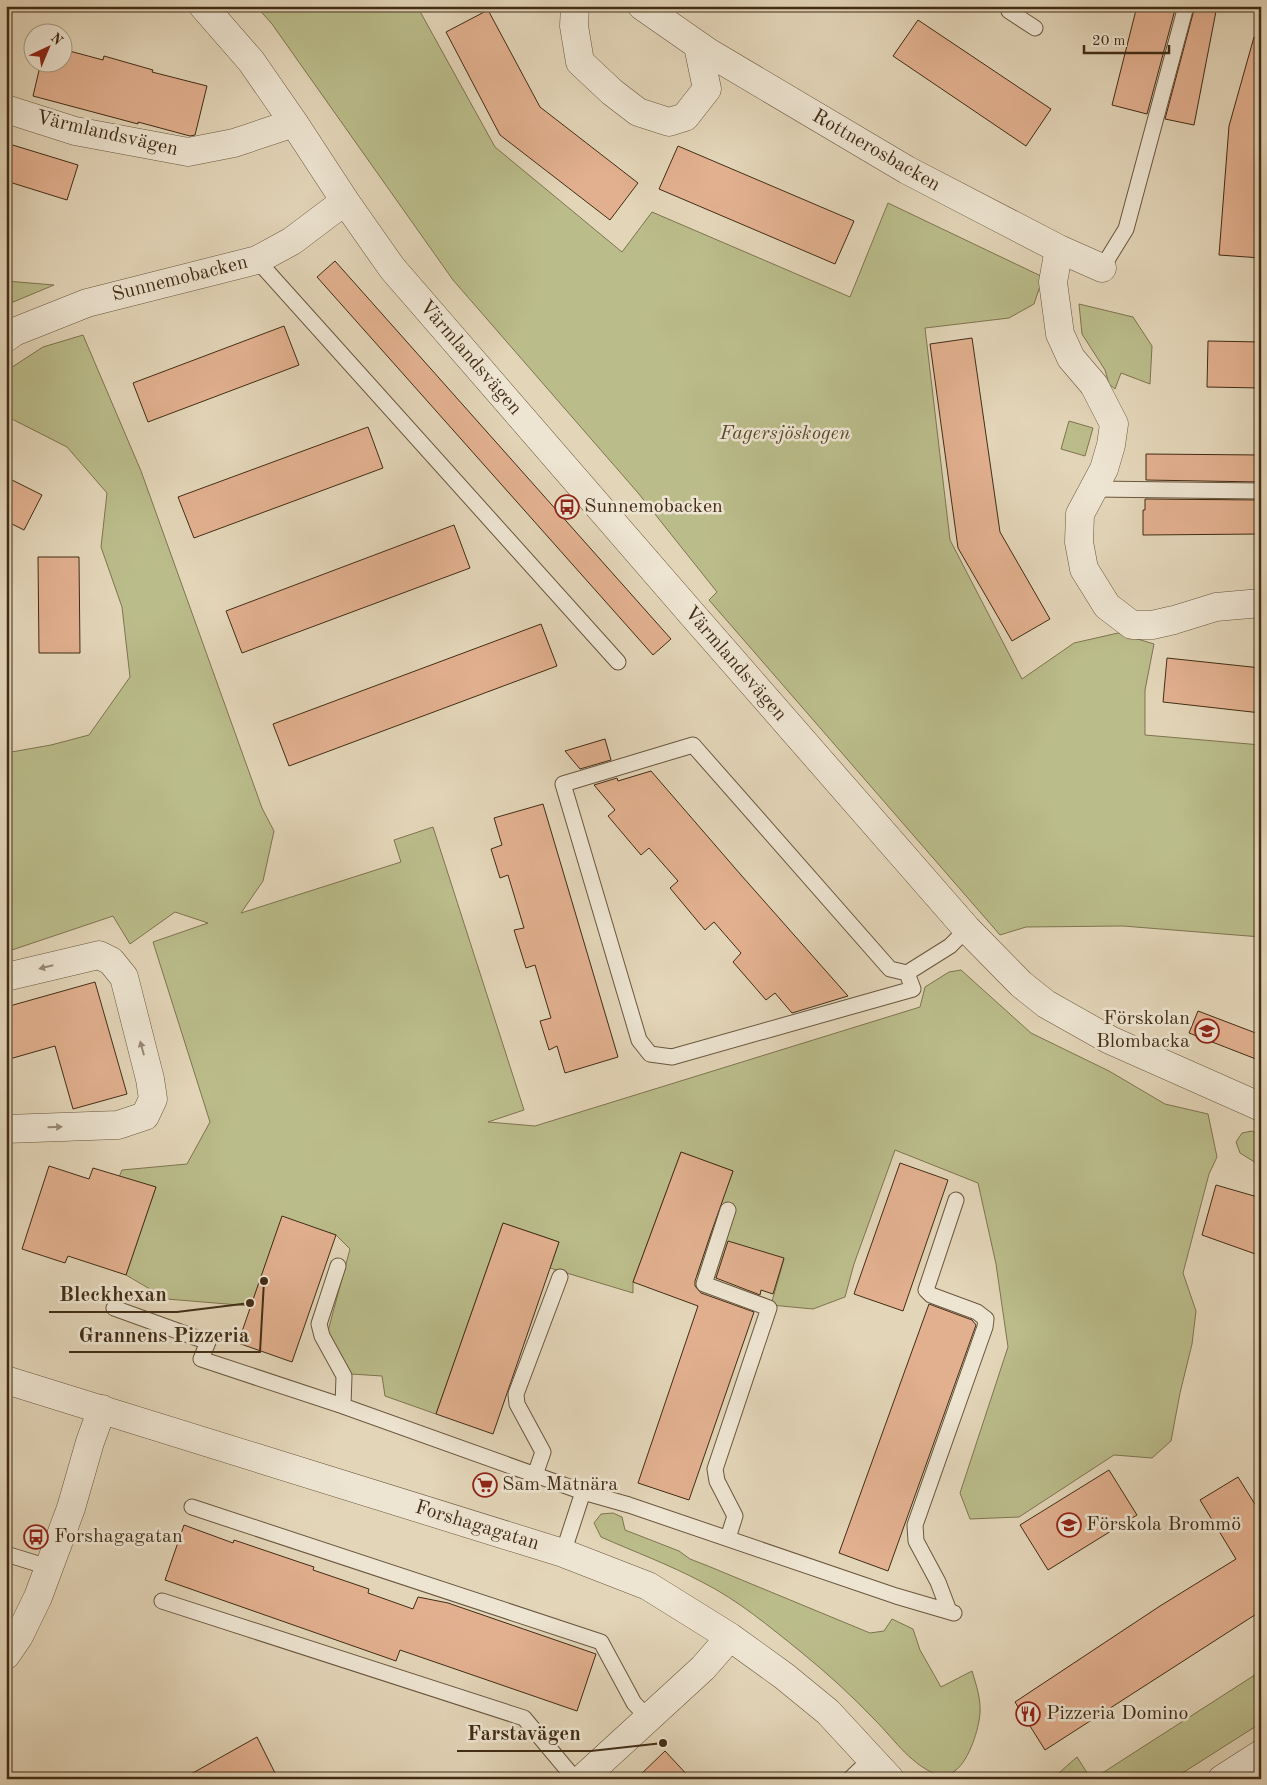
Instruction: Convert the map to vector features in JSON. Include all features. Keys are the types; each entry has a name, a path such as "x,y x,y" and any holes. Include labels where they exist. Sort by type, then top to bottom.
{"street":[{"name":"Värmlandsvägen","path":"203,6 251,61 392,268 967,929 1021,984 1046,1004 1110,1040 1261,1107"},
{"path":"575,6 574,26 580,62 612,92 638,112 669,122 686,117 707,89 698,46"},
{"name":"Rottnerosbacken","path":"642,6 698,46 907,170 1059,249 1102,268"},
{"name":"Värmlandsvägen","path":"6,109 75,131 188,152 234,143 294,123"},
{"name":"Sunnemobacken","path":"6,338 14,332 87,302 257,260 292,241 345,201"},
{"path":"1059,249 1053,282 1060,334 1071,358 1094,385 1114,424 1104,469 1080,514 1079,542 1084,569 1107,606 1132,625 1152,625 1216,607 1261,604"},
{"path":"6,977 99,955 111,961 124,977 150,1079 153,1099 145,1116 118,1125 6,1129"},
{"name":"Forshagagatan","path":"6,1380 563,1553 648,1586 730,1637 784,1676 828,1712 890,1779"},
{"path":"6,1655 19,1636 34,1604 71,1508 90,1442 102,1410"},
{"path":"582,1779 703,1668 730,1637"},
{"path":"1222,1779 1261,1754"}],"lane":[{"path":"1007,6 1010,11 1035,28"},
{"name":"Rottnerosbacken","path":"1102,268 1126,228 1186,6"},
{"path":"257,260 618,662"},
{"path":"1094,489 1261,491"},
{"path":"907,973 913,988 672,1057 650,1054 639,1040 563,784 692,744 890,969 907,973 950,946 967,929"},
{"path":"114,1308 208,1342 201,1359 343,1406 583,1492 629,1505 896,1596 951,1612 938,1582 916,1541 915,1525 985,1327 986,1319 977,1312 931,1295 926,1290 956,1200"},
{"path":"728,1210 704,1284 769,1308 715,1469 717,1481 735,1516 728,1538"},
{"path":"338,1266 319,1324 322,1336 344,1376 343,1406"},
{"path":"535,1474 543,1452 517,1404 516,1394 560,1277"},
{"path":"563,1553 583,1492"},
{"path":"192,1507 601,1642 634,1704 649,1719"},
{"path":"6,1554 48,1567"},
{"path":"162,1600 524,1718 575,1779"},
{"path":"850,1779 870,1759"}],"green space":[{"name":"Fagersjöskogen","path":"256,6 417,6 495,147 622,252 652,212 850,297 888,203 1043,277 1034,304 1009,318 925,328 950,540 1022,679 1074,643 1118,633 1154,644 1145,690 1145,735 1261,745 1261,937 1123,926 1026,927 1000,935 709,600 717,592 639,494 453,280 272,24"},
{"path":"6,281 54,285 6,305"},
{"path":"1079,304 1133,317 1152,346 1150,384 1121,373 1115,389 1109,384 1105,370 1082,334"},
{"path":"83,335 141,471 262,808 274,831 263,881 241,913 401,862 394,840 433,827 524,1110 488,1122 535,1126 920,1007 925,987 949,972 961,970 1031,1033 1109,1071 1165,1104 1208,1114 1217,1157 1209,1174 1183,1273 1196,1311 1192,1344 1171,1441 1152,1458 1114,1455 1019,1517 970,1519 960,1493 1008,1347 996,1264 978,1183 895,1150 854,1264 845,1297 813,1309 771,1305 784,1259 730,1280 696,1274 733,1171 681,1152 633,1282 633,1293 550,1268 559,1242 503,1223 436,1414 385,1396 382,1376 351,1374 328,1331 350,1249 336,1235 282,1217 251,1306 167,1299 126,1275 156,1187 119,1177 122,1170 187,1164 210,1122 153,942 208,923 175,912 130,944 113,916 6,952 6,753 51,745 89,735 130,677 122,607 101,547 107,493 67,447 6,416 6,371 43,347"},
{"path":"1069,421 1093,428 1085,456 1061,449"},
{"path":"1252,1131 1261,1135 1261,1166 1240,1153 1236,1142 1242,1133"},
{"path":"613,1513 622,1517 625,1530 679,1551 690,1559 870,1633 884,1631 892,1619 913,1629 920,1650 941,1687 972,1671 979,1697 979,1720 973,1744 961,1765 953,1772 942,1777 921,1766 829,1676 741,1605 690,1576 601,1537 594,1523 601,1514"},
{"path":"1261,1671 1261,1723 1173,1779 1093,1779"},
{"path":"1077,1757 1091,1779 1052,1779"}],"building":[{"path":"1137,6 1176,6 1147,114 1112,105"},
{"path":"1195,6 1217,6 1194,125 1165,119"},
{"path":"488,10 540,107 638,183 610,220 500,135 446,32"},
{"path":"918,20 1051,109 1026,146 893,56"},
{"path":"1254,37 1261,38 1261,258 1219,255 1229,126"},
{"path":"72,52 103,60 104,56 153,70 152,72 207,86 195,135 190,136 33,96 39,72 72,72"},
{"path":"6,143 78,165 67,200 6,181"},
{"path":"678,146 854,221 835,264 659,189"},
{"path":"335,261 671,639 653,655 317,277"},
{"path":"284,326 299,365 148,422 133,383"},
{"path":"972,338 1000,532 1050,619 1012,641 958,548 930,344"},
{"path":"1208,341 1261,342 1261,388 1207,387"},
{"path":"368,427 383,468 194,538 178,497"},
{"path":"1146,454 1261,455 1261,482 1146,480"},
{"path":"6,477 42,495 24,530 6,521"},
{"path":"1145,499 1261,500 1261,534 1143,535"},
{"path":"454,525 470,568 242,653 226,611"},
{"path":"38,557 79,557 80,653 39,653"},
{"path":"541,624 557,666 289,766 273,724"},
{"path":"1167,658 1261,668 1261,713 1163,702"},
{"path":"605,739 611,760 580,769 565,751"},
{"path":"651,771 848,996 792,1013 775,993 766,1000 733,962 741,953 714,922 705,930 670,888 678,881 649,848 641,855 608,816 615,810 594,785 617,778 618,781"},
{"path":"543,804 618,1057 565,1073 557,1046 549,1050 540,1021 551,1018 535,965 526,968 514,930 524,928 508,875 500,878 491,849 502,845 494,818"},
{"path":"95,982 127,1094 73,1109 55,1046 6,1060 6,1007"},
{"path":"1198,1011 1261,1035 1261,1061 1189,1033"},
{"path":"681,1152 733,1171 695,1281 695,1286 701,1293 754,1312 689,1500 638,1483 698,1306 633,1282"},
{"path":"900,1163 948,1180 903,1311 854,1294"},
{"path":"49,1166 89,1179 93,1168 156,1187 126,1275 68,1256 65,1263 22,1249"},
{"path":"1216,1185 1261,1198 1261,1256 1202,1235"},
{"path":"282,1216 336,1235 292,1362 238,1343"},
{"path":"503,1223 559,1242 493,1434 436,1414"},
{"path":"728,1241 784,1258 773,1294 761,1290 760,1295 716,1278"},
{"path":"929,1304 972,1320 976,1325 888,1571 839,1553"},
{"path":"1109,1470 1137,1515 1048,1570 1020,1525"},
{"path":"1238,1477 1261,1514 1261,1611 1045,1750 1015,1702 1160,1606 1236,1559 1200,1500"},
{"path":"184,1525 233,1543 234,1540 314,1567 313,1570 369,1589 368,1593 413,1609 418,1597 448,1603 596,1654 577,1711 400,1650 396,1661 165,1580"},
{"path":"257,1737 278,1779 182,1779"},
{"path":"665,1751 691,1779 636,1779"}],"place":[{"name":"Sunnemobacken","path":"567,507"},
{"name":"Förskolan Blombacka","path":"1207,1031"},
{"name":"Grannens Pizzeria","path":"264,1281"},
{"name":"Bleckhexan","path":"250,1303"},
{"name":"Sam Matnära","path":"485,1485"},
{"name":"Förskola Brommö","path":"1069,1525"},
{"name":"Forshagagatan","path":"36,1537"},
{"name":"Pizzeria Domino","path":"1028,1714"},
{"name":"Farstavägen","path":"663,1743"}]}
